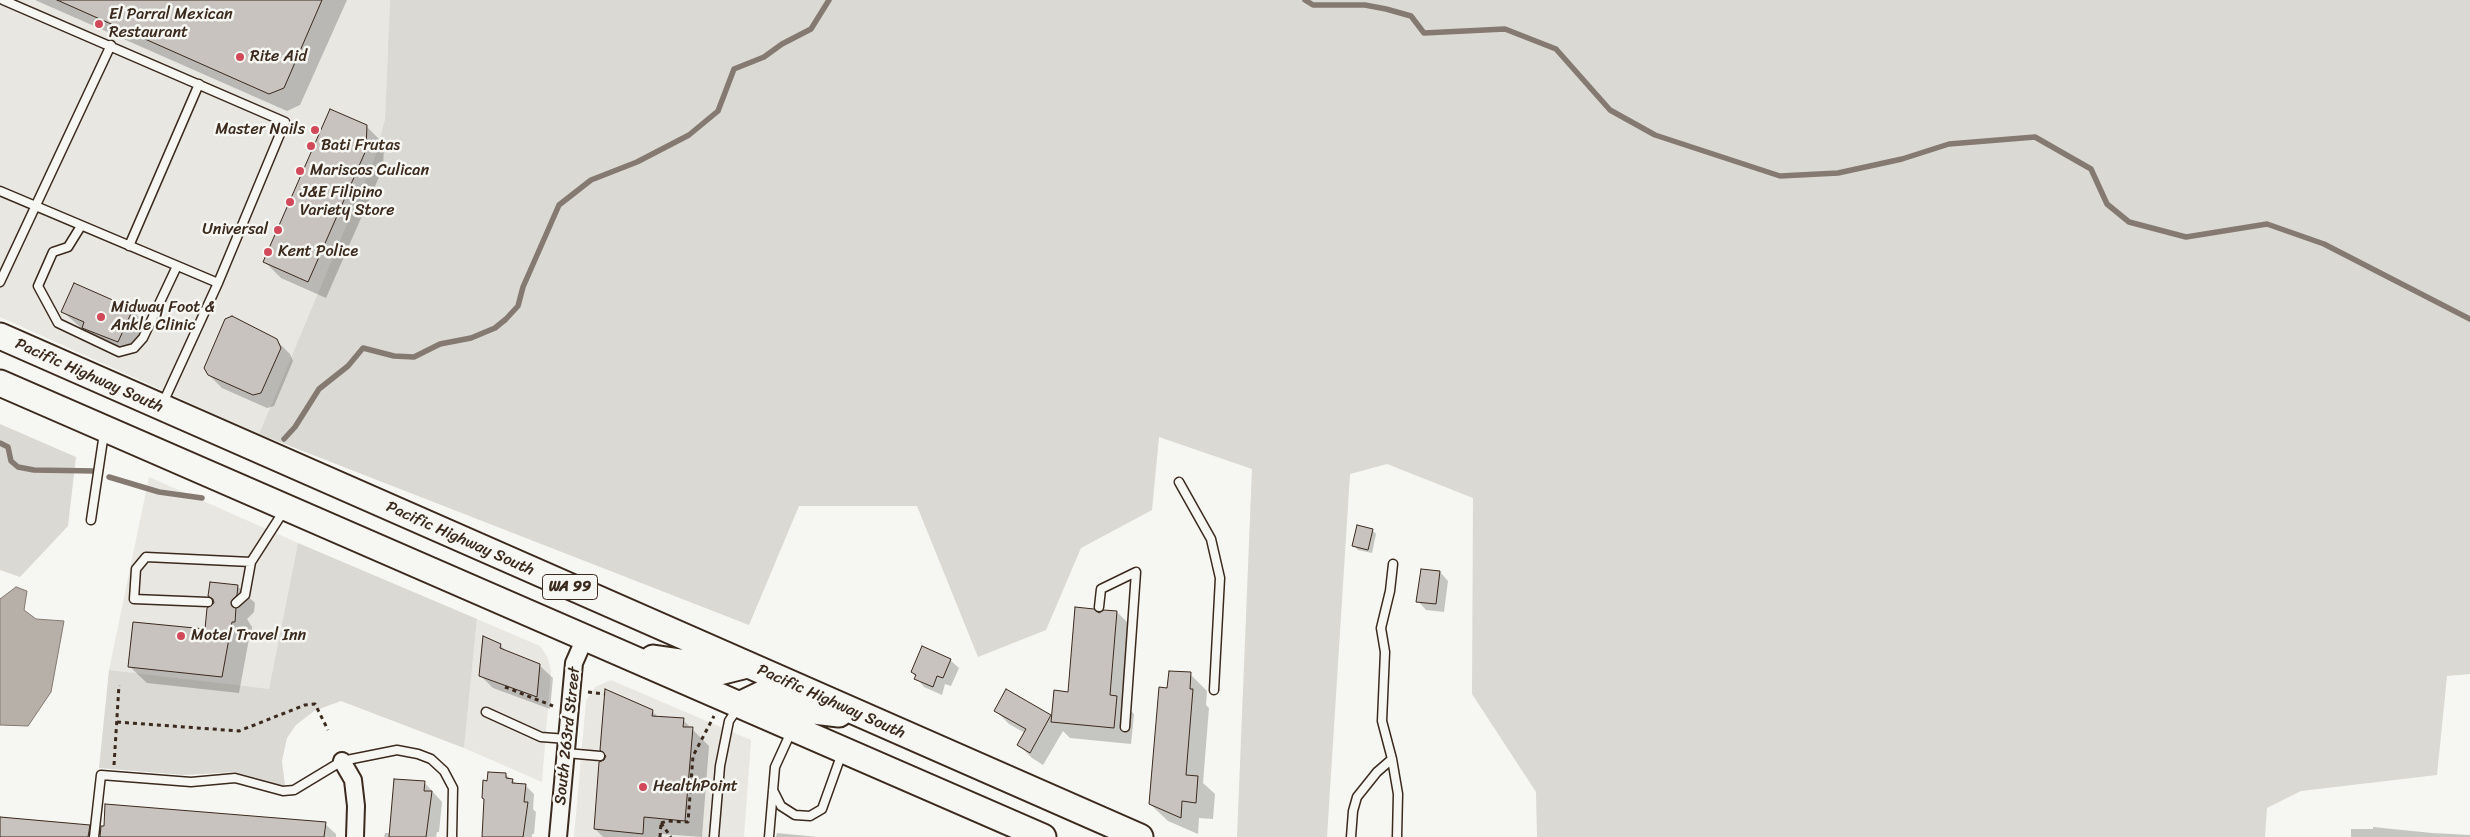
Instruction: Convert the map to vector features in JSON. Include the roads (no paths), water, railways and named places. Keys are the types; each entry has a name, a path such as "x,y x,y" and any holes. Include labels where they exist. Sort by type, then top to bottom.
{"main road":[{"name":"Pacific Highway South","path":"0,336 160,408 1140,837"},
{"name":"WA 99","path":"0,383 1043,837"},
{"path":"621,653 694,664 715,673 747,665"},
{"path":"739,705 762,694 797,709 868,718"}],"street":[{"name":"South 263rd Street","path":"558,837 574,663 585,638"},
{"path":"342,761 353,780 356,806 354,837"}],"lane":[{"path":"4,0 285,122 218,284 160,408"},
{"path":"0,282 111,45"},
{"path":"129,246 199,84"},
{"path":"0,191 218,284"},
{"path":"81,226 68,247 53,252 38,286 58,323 119,352 134,348 144,338 176,266"},
{"path":"91,520 105,430"},
{"path":"1179,482 1211,540 1220,578 1214,690"},
{"path":"236,603 245,595 251,562 286,508"},
{"path":"208,602 134,599 136,569 146,556 251,562"},
{"path":"1393,564 1390,591 1381,628 1385,652 1382,721 1398,794 1397,837"},
{"path":"1100,607 1101,589 1136,572 1125,726"},
{"path":"714,837 720,766 729,721 739,705"},
{"path":"486,712 541,737 600,756"},
{"path":"769,837 775,767 793,728"},
{"path":"94,837 101,775 191,782 235,778 283,791 294,790 342,761 397,750 418,754 431,759 444,771 453,788 452,837"},
{"path":"773,790 781,806 795,815 810,816 822,808 844,750"},
{"path":"1351,837 1353,810 1357,797 1377,772 1392,760"}],"waterway":[{"path":"284,439 295,427 319,389 348,366 363,348 394,356 414,357 440,344 471,338 495,328 518,306 523,287 559,205 591,180 637,162 689,135 718,111 734,69 764,57 782,44 811,29 829,0"},
{"path":"1305,0 1313,5 1365,5 1386,9 1411,16 1424,33 1505,29 1556,49 1610,110 1655,135 1780,176 1838,173 1902,159 1949,144 2035,137 2091,169 2107,204 2129,222 2186,237 2267,224 2324,244 2470,319"},
{"path":"0,443 8,447 11,461 18,467 34,470 95,471"},
{"path":"109,477 159,492 202,498"}],"place":[{"name":"El Parral Mexican Restaurant","path":"99,24"},
{"name":"Rite Aid","path":"240,57"},
{"name":"Master Nails","path":"315,130"},
{"name":"Bati Frutas","path":"311,146"},
{"name":"Mariscos Culican","path":"300,171"},
{"name":"J&E Filipino Variety Store","path":"290,202"},
{"name":"Universal","path":"278,230"},
{"name":"Kent Police","path":"268,252"},
{"name":"Midway Foot & Ankle Clinic","path":"101,317"},
{"name":"Motel Travel Inn","path":"181,636"},
{"name":"HealthPoint","path":"643,787"}]}
